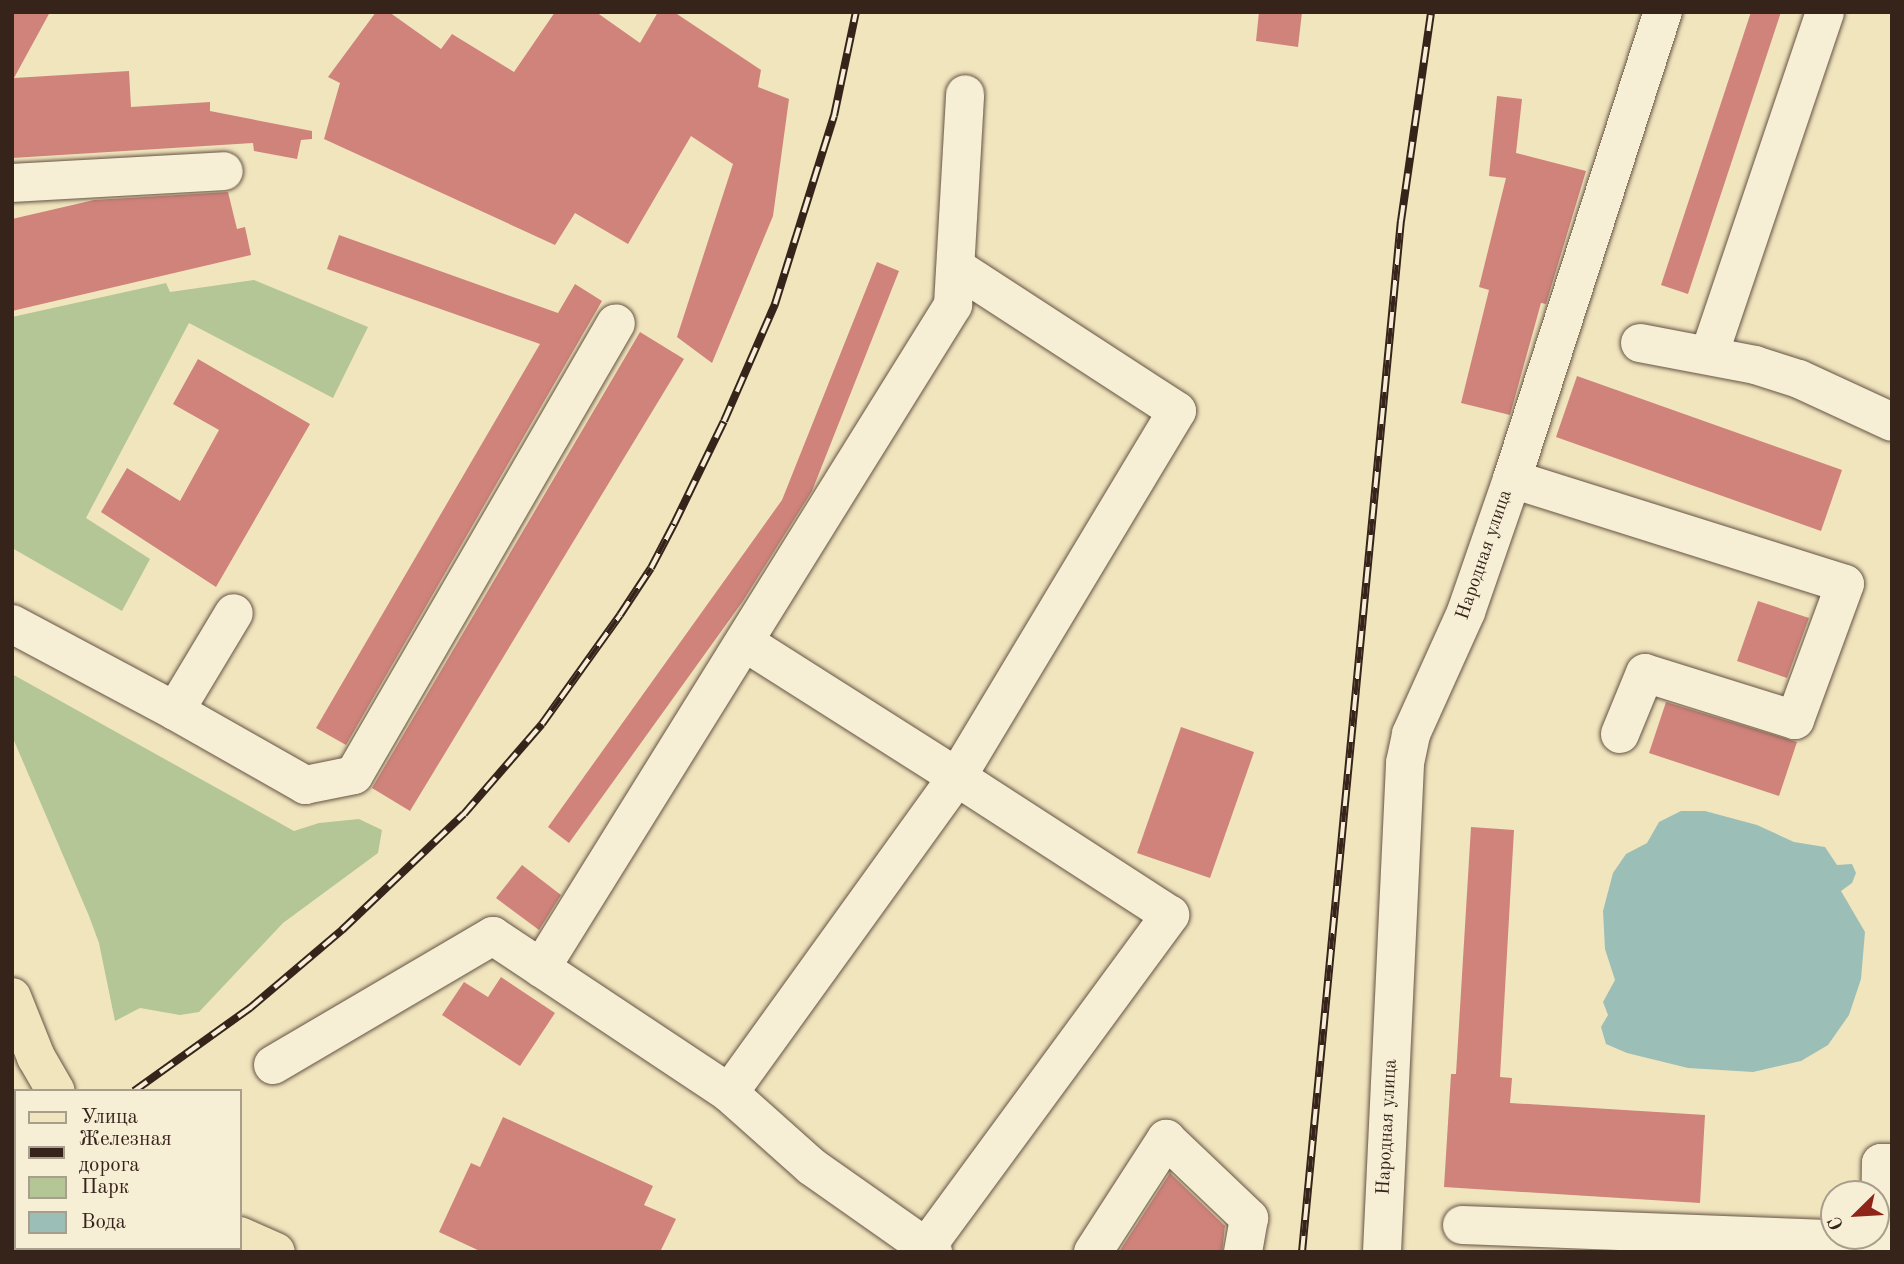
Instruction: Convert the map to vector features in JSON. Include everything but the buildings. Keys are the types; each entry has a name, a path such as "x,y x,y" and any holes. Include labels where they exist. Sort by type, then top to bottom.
{"main road":[{"path":"12,997 24,1062 54,1089"},
{"path":"242,1237 276,1252"}],"lane":[{"path":"1512,480 1664,12"},
{"path":"1709,355 1825,12"},
{"path":"541,968 953,305 965,94"},
{"path":"12,183 224,171"},
{"path":"729,1093 957,777 1177,411 957,268"},
{"path":"12,624 175,711 305,785 354,775 616,323"},
{"path":"1640,343 1709,355 1799,379 1892,422"},
{"name":"Народная улица","path":"1382,1252 1405,764 1411,734 1466,612 1512,480 1845,584 1795,720 1645,673 1620,734"},
{"path":"175,711 234,613"},
{"path":"273,1065 493,936 729,1093 811,1167 930,1249 1170,915 744,642"},
{"path":"1093,1252 1166,1139 1249,1218 1243,1252"},
{"path":"1881,1180 1881,1163 1892,1163"},
{"path":"1462,1226 1607,1242 1820,1246"}],"green space":[{"path":"254,280 368,327 333,398 189,323 86,518 150,559 122,611 12,548 12,317 166,283 170,292"},
{"path":"12,674 294,831 319,823 359,819 382,830 378,853 283,923 199,1012 180,1015 140,1008 115,1021 99,943 12,736"}],"water":[{"path":"1681,811 1705,811 1757,825 1794,842 1825,847 1837,865 1852,864 1856,873 1852,883 1841,891 1865,932 1861,979 1849,1015 1828,1045 1801,1061 1753,1072 1688,1068 1627,1053 1606,1044 1601,1027 1608,1015 1603,1002 1615,980 1605,949 1603,911 1613,873 1626,854 1647,843 1659,822"}],"railway":[{"path":"137,1089 250,1008 342,930 464,814 542,724 620,615 651,568 674,524 724,421 775,304 834,116 856,12"},
{"path":"1302,1252 1401,221 1431,12"}]}
